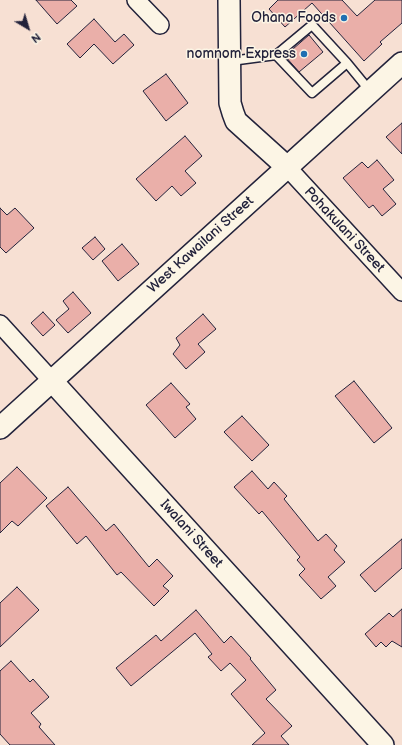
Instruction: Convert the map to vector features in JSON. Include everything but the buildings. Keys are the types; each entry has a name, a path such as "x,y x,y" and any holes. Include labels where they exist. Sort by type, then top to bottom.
{"street":[{"path":"136,0 160,25"},
{"path":"229,0 230,103 236,121 286,167"},
{"name":"West Kawailani Street","path":"0,428 402,63"},
{"name":"Pohakulani Street","path":"286,167 402,292"},
{"name":"Iwalani Street","path":"0,324 383,745"}],"lane":[{"path":"230,61 276,55 312,25 371,91"},
{"path":"276,55 312,93 347,63"}],"place":[{"name":"Ohana Foods","path":"344,18"},
{"name":"nomnom Express","path":"304,54"}]}
